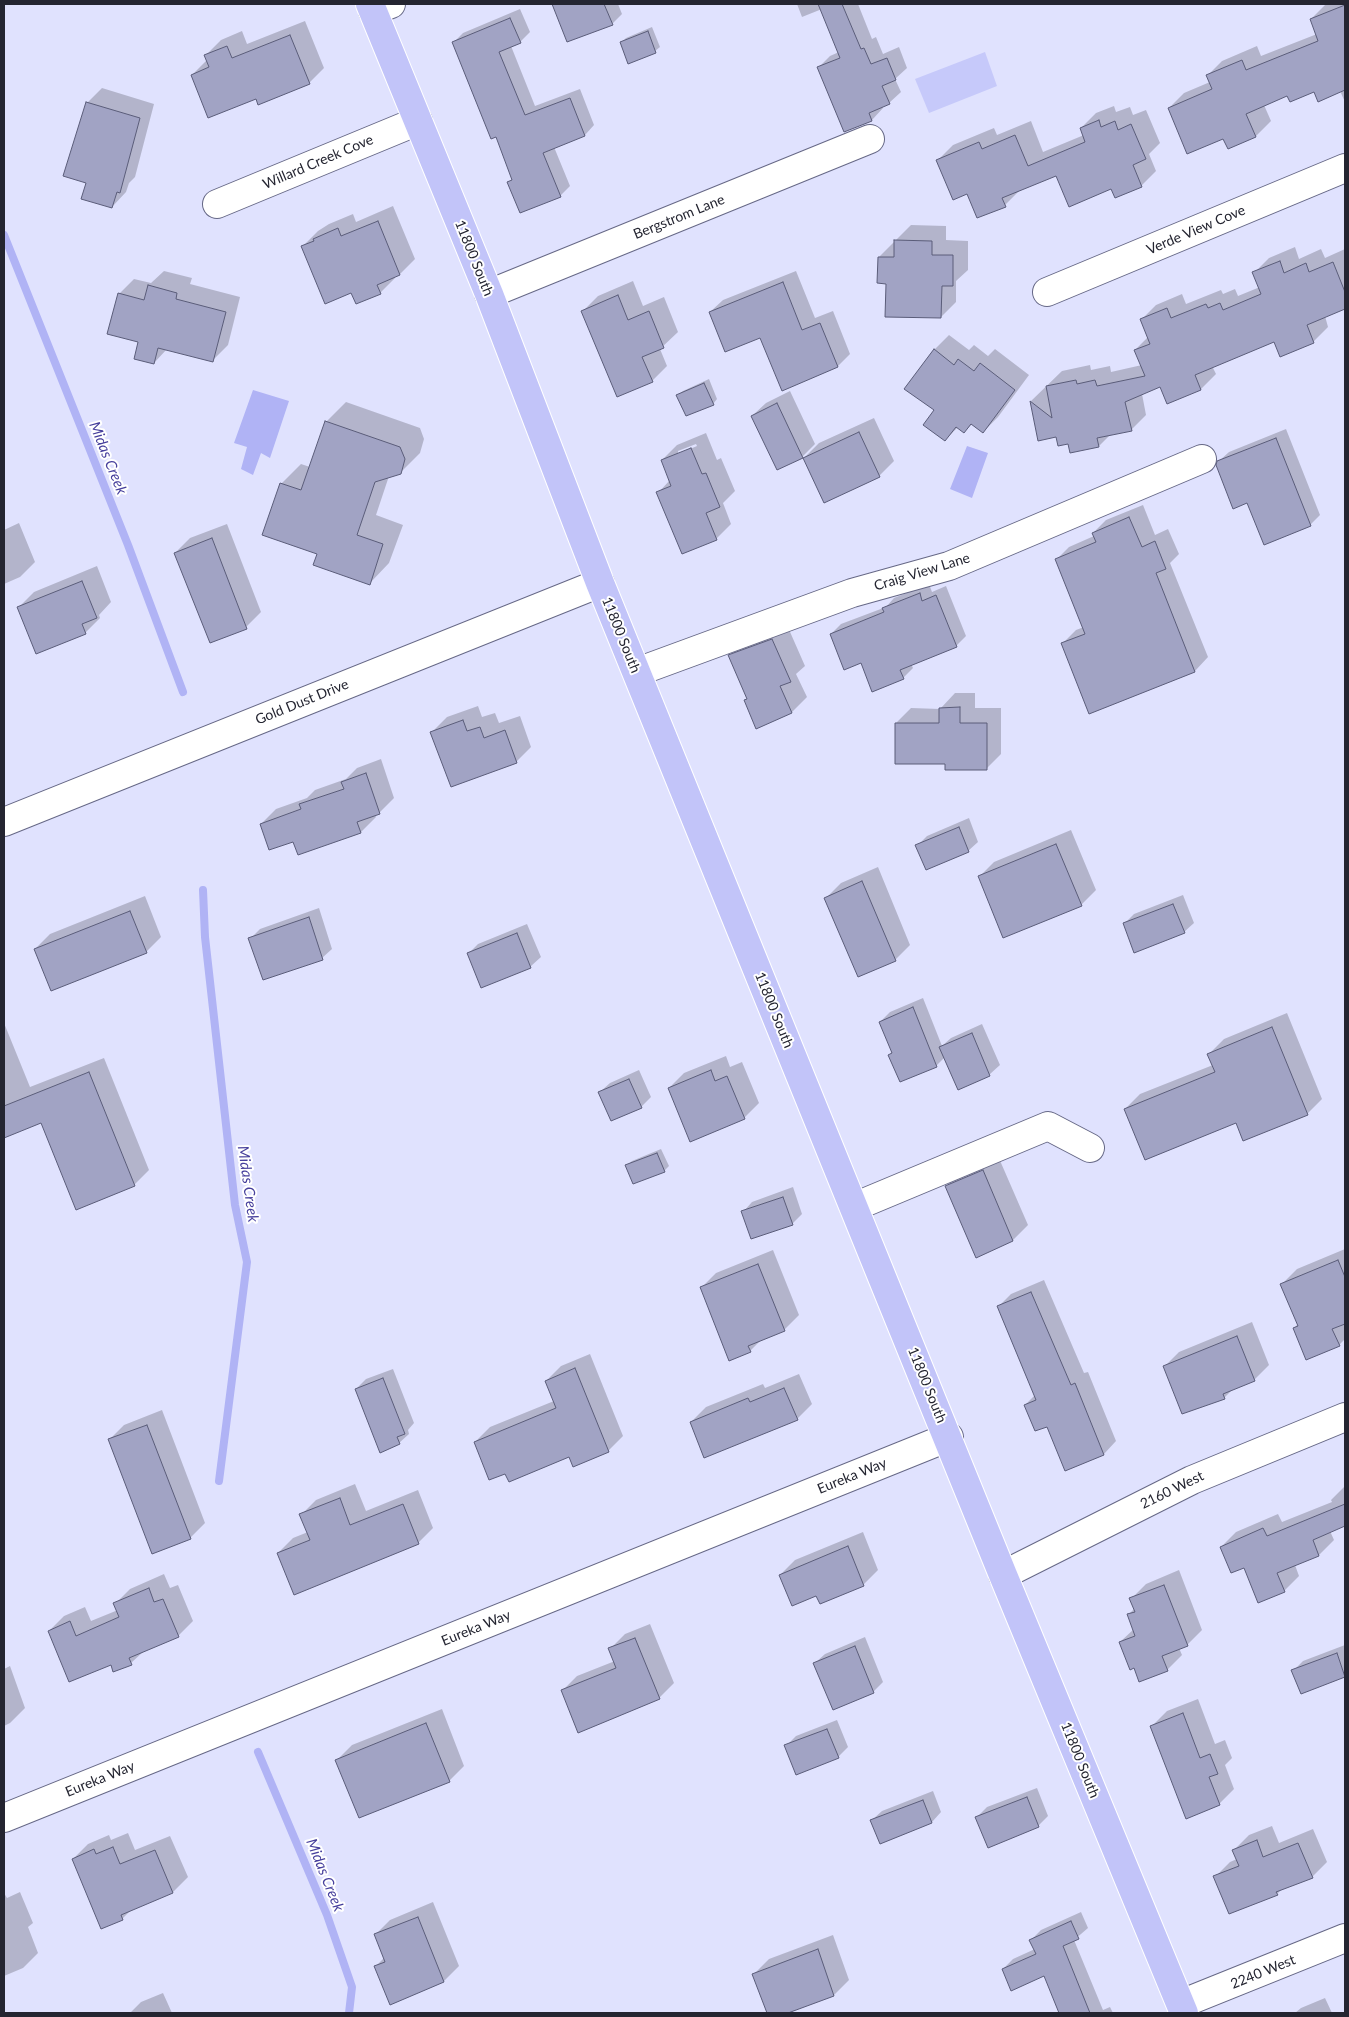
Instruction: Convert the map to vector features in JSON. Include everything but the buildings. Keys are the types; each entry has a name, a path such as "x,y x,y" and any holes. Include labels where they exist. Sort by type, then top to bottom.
{"main road":[{"name":"11800 South","path":"378,6 418,121 488,294 600,583 1003,1575 1182,2009"}],"street":[{"name":"Willard Creek Cove","path":"218,204 418,121"},
{"name":"Bergstrom Lane","path":"488,294 870,139"},
{"name":"Verde View Cove","path":"1047,292 1345,168"},
{"name":"Craig View Lane","path":"637,672 852,593 950,566 1202,459"},
{"name":"Gold Dust Drive","path":"4,822 600,583"},
{"path":"854,1207 1048,1126 1090,1148"},
{"name":"2160 West","path":"1003,1575 1192,1480 1345,1417"},
{"name":"Eureka Way","path":"4,1818 948,1437"},
{"name":"2240 West","path":"1182,2009 1345,1938"}],"shaded area":[{"path":"985,52 997,86 929,113 915,79"},
{"path":"253,390 289,401 270,458 261,453 253,475 241,469 247,447 234,443"},
{"path":"967,446 988,453 972,498 950,489"}],"waterway":[{"name":"Midas Creek","path":"4,235 128,545 183,692"},
{"name":"Midas Creek","path":"203,890 205,937 235,1205 247,1262 219,1481"},
{"name":"Midas Creek","path":"258,1752 327,1915 352,1987 349,2013"}]}
